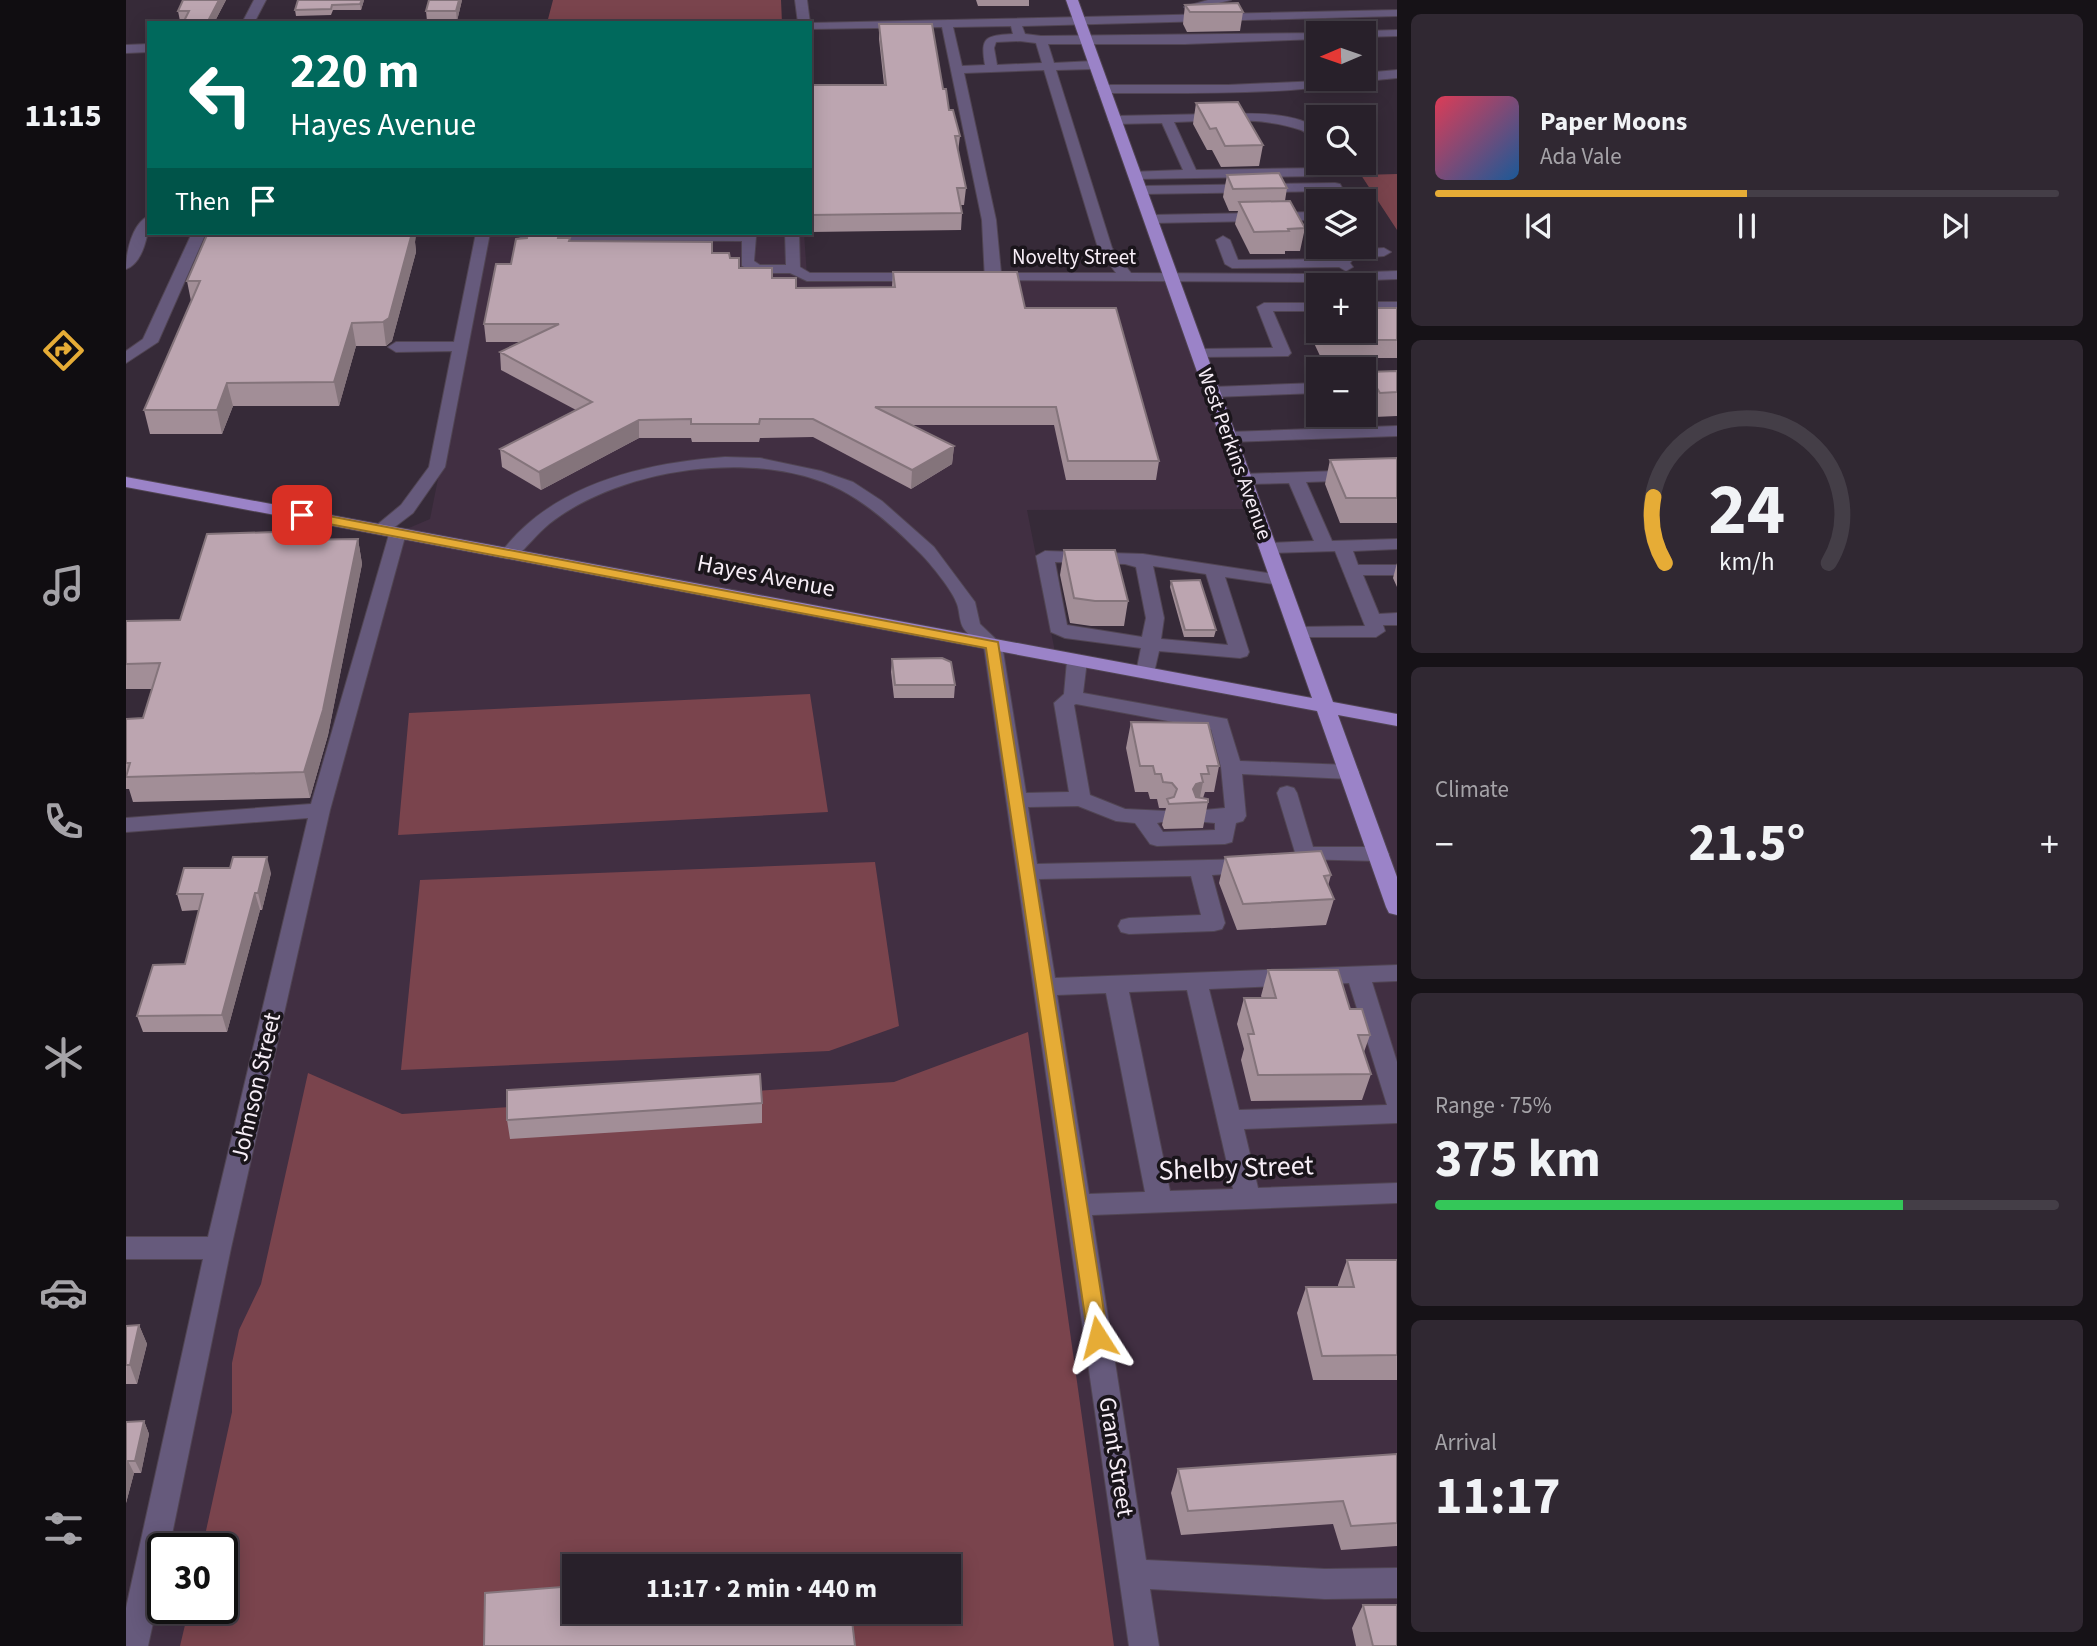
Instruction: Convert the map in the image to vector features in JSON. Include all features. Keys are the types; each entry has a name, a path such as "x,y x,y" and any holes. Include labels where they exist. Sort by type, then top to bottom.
{"main road":[{"name":"West Perkins Avenue","path":"1077,13 1397,907"},
{"name":"Hayes Avenue","path":"126,482 1397,720"}],"street":[{"path":"249,21 260,0"},
{"path":"801,0 804,21"},
{"path":"812,26 1016,23 1077,13 1175,9 1225,0"},
{"path":"1077,13 1397,13"},
{"path":"1016,23 1020,37"},
{"path":"947,24 957,70 1094,65"},
{"path":"1376,34 1397,33"},
{"path":"992,70 988,48 992,39 1020,37 1086,40 1306,35"},
{"path":"1041,40 1105,248 1127,278"},
{"path":"126,49 147,48"},
{"name":"Novelty Street","path":"957,70 989,220 987,277 1306,277"},
{"path":"1376,76 1397,75"},
{"path":"1102,89 1248,90 1306,86"},
{"path":"1114,120 1271,121 1306,127"},
{"path":"1167,120 1191,174"},
{"path":"1135,174 1306,172"},
{"path":"1140,190 1336,189"},
{"path":"1151,219 1306,216"},
{"path":"126,265 147,224"},
{"path":"126,358 150,342 198,235"},
{"path":"389,531 437,467 483,235"},
{"path":"525,235 749,235 747,263 757,269 793,269 807,277 940,277"},
{"path":"792,235 793,269"},
{"path":"1223,240 1232,264 1343,262 1350,254 1384,252"},
{"path":"1343,262 1349,273"},
{"path":"1275,263 1282,278"},
{"path":"1376,305 1397,303 1390,275"},
{"path":"1200,354 1283,353 1264,307 1306,307"},
{"path":"396,347 461,346"},
{"path":"1213,391 1306,388"},
{"path":"1229,438 1397,432"},
{"path":"509,554 544,520 589,493 643,472 684,465 760,463 815,475 847,486 876,505 928,551 965,602 971,626 993,645"},
{"path":"1244,479 1397,474"},
{"path":"1295,477 1333,546 1351,570 1376,631 1299,633"},
{"name":"Johnson Street","path":"133,1646 218,1248 320,810 389,531"},
{"path":"1268,548 1397,544"},
{"path":"1214,571 1240,652 1151,644 1120,629 1058,628 1045,556 1143,559 1280,580"},
{"path":"1143,559 1155,618 1146,673"},
{"path":"1351,570 1397,570"},
{"path":"1371,620 1397,619"},
{"name":"Grant Street","path":"993,645 1144,1646"},
{"path":"1077,660 1073,697 1064,704 1080,799"},
{"path":"1073,697 1220,724 1231,767 1236,816 1200,816"},
{"path":"1231,767 1349,772"},
{"path":"1287,793 1287,862"},
{"path":"1018,800 1080,799 1123,816 1150,816 1157,839 1225,837 1226,816"},
{"path":"126,825 320,810"},
{"path":"1028,872 1200,869 1378,854"},
{"path":"1129,926 1214,923 1200,869"},
{"path":"1046,987 1397,973"},
{"path":"1358,975 1397,1101"},
{"path":"1196,981 1248,1199"},
{"path":"1116,984 1160,1202"},
{"path":"1229,1120 1390,1116 1397,1110"},
{"name":"Shelby Street","path":"1078,1205 1397,1193"},
{"path":"126,1248 218,1248"},
{"path":"1134,1574 1325,1584 1397,1583"}],"shaded area":[{"path":"553,0 781,0 782,21 548,21"},
{"path":"1397,174 1397,230 1376,198 1376,189 1370,189 1361,175"},
{"path":"487,235 804,235 807,276 1173,278 1254,509 1027,510 1056,657 1397,723 1397,1646 133,1646 147,1580 147,1624 238,1624 238,1533 157,1533 218,1248 397,533 430,519"},
{"path":"810,694 828,812 398,835 409,713"},
{"path":"875,862 899,1026 829,1051 401,1070 420,880"},
{"path":"1028,1032 1114,1646 180,1646 185,1624 238,1624 238,1533 206,1533 232,1412 232,1363 239,1330 261,1284 308,1073 402,1114 894,1082"}],"building":[{"path":"183,0 219,0 208,21 184,21 189,11 178,11"},
{"path":"298,0 362,0 360,4 332,5 331,9 295,10"},
{"path":"429,0 459,0 456,11 426,11"},
{"path":"1238,3 1243,12 1190,12 1185,5"},
{"path":"879,24 932,24 943,89 946,89 949,110 953,110 960,136 955,136 966,188 957,188 962,213 812,215 812,85 886,85"},
{"path":"1238,102 1263,145 1225,146 1216,128 1210,129 1196,103"},
{"path":"1279,173 1287,188 1233,189 1227,175"},
{"path":"1290,201 1305,228 1254,232 1239,202"},
{"path":"207,235 411,235 389,318 383,322 352,323 334,382 227,383 217,410 144,410 200,281 187,281"},
{"path":"528,235 559,235 558,238 570,238 569,241 712,242 712,253 729,253 730,258 739,258 739,268 772,268 772,278 796,278 796,288 895,287 893,272 1017,272 1025,308 1116,308 1159,461 1068,461 1056,407 875,407 954,446 912,470 813,419 760,419 759,424 691,424 691,419 639,420 539,472 500,449 592,402 500,352 559,324 484,324 496,264 511,264 516,239 527,238"},
{"path":"1376,308 1397,308 1397,340 1376,340"},
{"path":"1397,371 1397,392 1380,393 1376,387 1376,372"},
{"path":"1397,458 1397,498 1346,498 1330,460"},
{"path":"278,524 299,524 295,540 358,539 323,710 304,772 126,777 130,763 126,763 126,719 143,718 160,663 126,664 126,621 180,620 207,534 276,532"},
{"path":"1064,550 1115,550 1128,601 1074,598"},
{"path":"1200,580 1216,630 1185,630 1171,581"},
{"path":"942,658 951,662 955,685 895,685 892,659"},
{"path":"1131,722 1208,723 1219,766 1207,766 1209,774 1201,774 1203,782 1196,784 1193,789 1196,797 1208,799 1208,802 1169,804 1167,799 1174,797 1177,789 1172,783 1163,782 1161,774 1155,774 1153,766 1140,766"},
{"path":"1321,851 1331,875 1324,876 1334,899 1243,904 1225,857"},
{"path":"233,857 267,857 222,1015 137,1016 153,965 185,964 203,894 177,894 184,868 230,868"},
{"path":"1268,970 1338,970 1350,1009 1362,1009 1370,1035 1358,1035 1371,1074 1258,1075 1248,1034 1254,1034 1244,998 1276,998"},
{"path":"760,1074 762,1103 507,1120 507,1090"},
{"path":"1347,1260 1397,1260 1397,1355 1322,1356 1306,1287 1354,1287"},
{"path":"139,1325 130,1365 126,1365 126,1326"},
{"path":"144,1421 135,1461 128,1461 126,1469 126,1422"},
{"path":"1397,1454 1397,1523 1351,1526 1343,1501 1188,1511 1178,1469"},
{"path":"562,1587 562,1624 852,1624 855,1646 484,1646 485,1593"},
{"path":"1363,1605 1397,1605 1397,1646 1373,1646"}],"route":[{"path":"302,515 993,645 1098,1337"}]}
